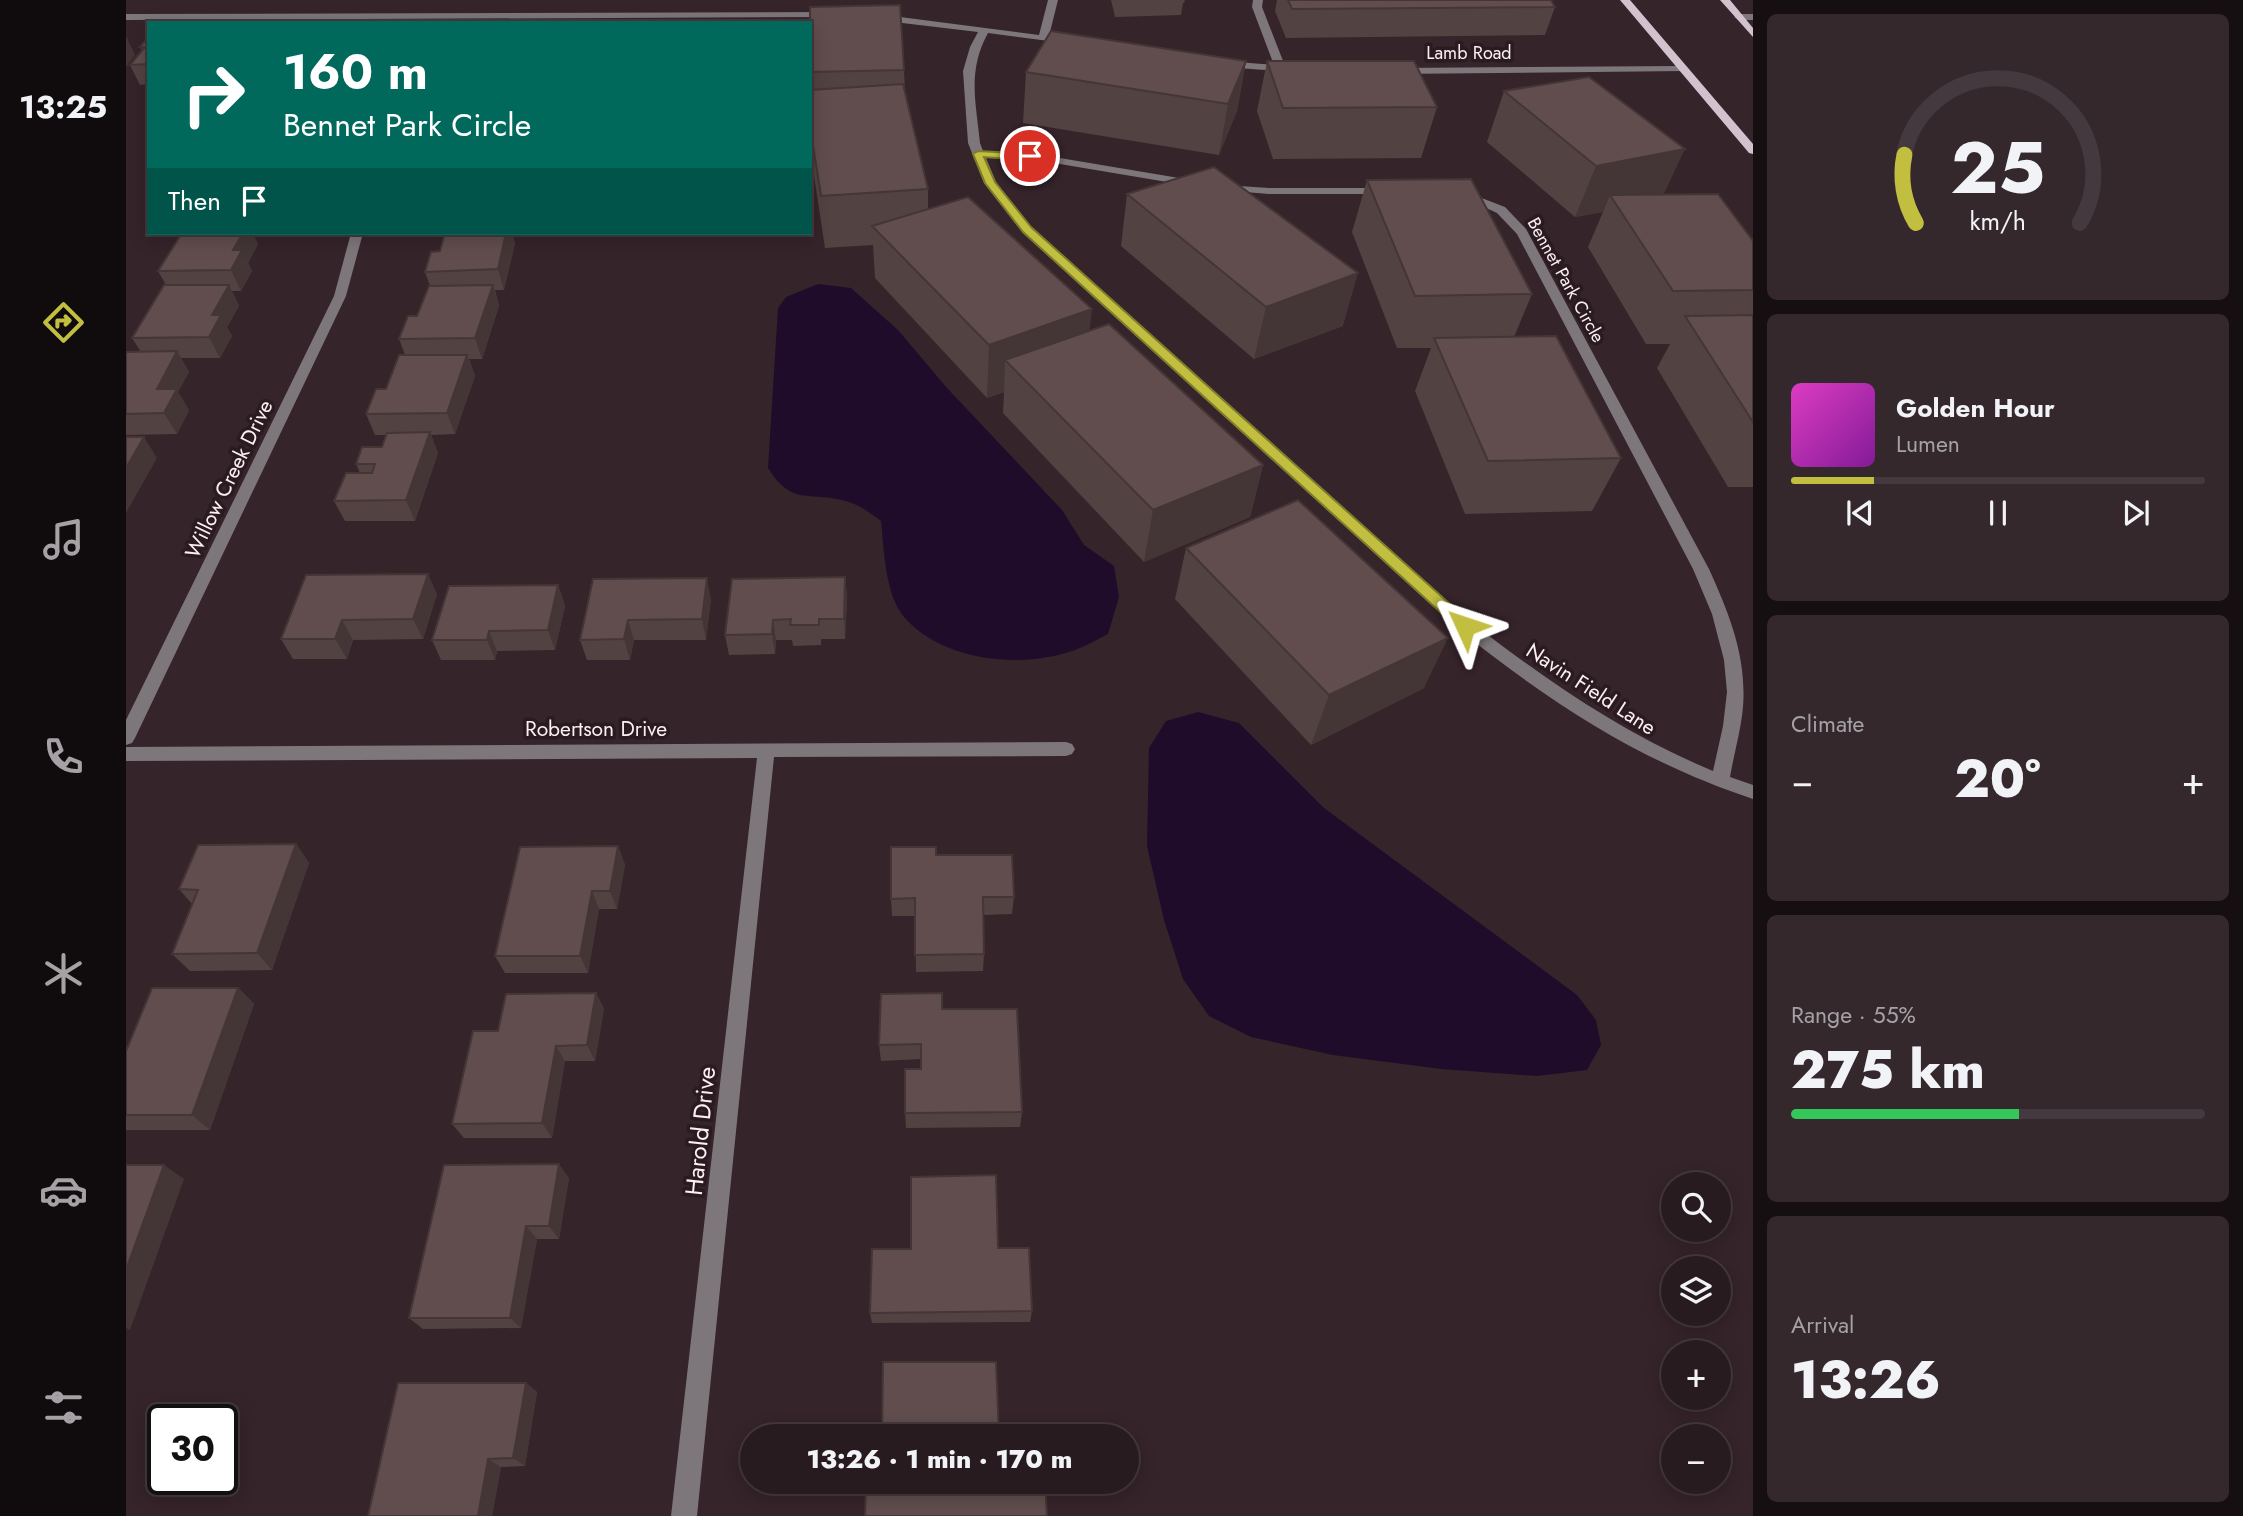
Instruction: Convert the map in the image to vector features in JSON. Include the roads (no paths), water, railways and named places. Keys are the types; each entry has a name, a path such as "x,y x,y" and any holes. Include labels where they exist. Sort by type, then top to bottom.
{"main road":[{"path":"1625,0 1753,151"},
{"path":"1725,0 1753,34"}],"street":[{"path":"1043,38 1053,0"},
{"path":"1258,0 1258,7 1281,70"},
{"path":"126,17 451,19 840,15"},
{"path":"866,16 985,29 1083,44"},
{"path":"1739,17 1753,17"},
{"name":"Navin Field Lane","path":"985,29 975,47 968,71 973,133 990,183 1027,230 1465,626 1522,672 1594,720 1644,748 1720,782 1753,792"},
{"path":"1215,63 1304,70"},
{"name":"Lamb Road","path":"1380,71 1682,69"},
{"path":"978,154 1030,156 1242,190 1406,191"},
{"name":"Bennet Park Circle","path":"1450,192 1471,196 1501,210 1522,232 1710,590 1732,652 1735,694 1720,782"},
{"name":"Willow Creek Drive","path":"126,738 340,296 356,235"},
{"name":"Robertson Drive","path":"126,754 1066,749"},
{"name":"Harold Drive","path":"684,1516 766,751"}]}
